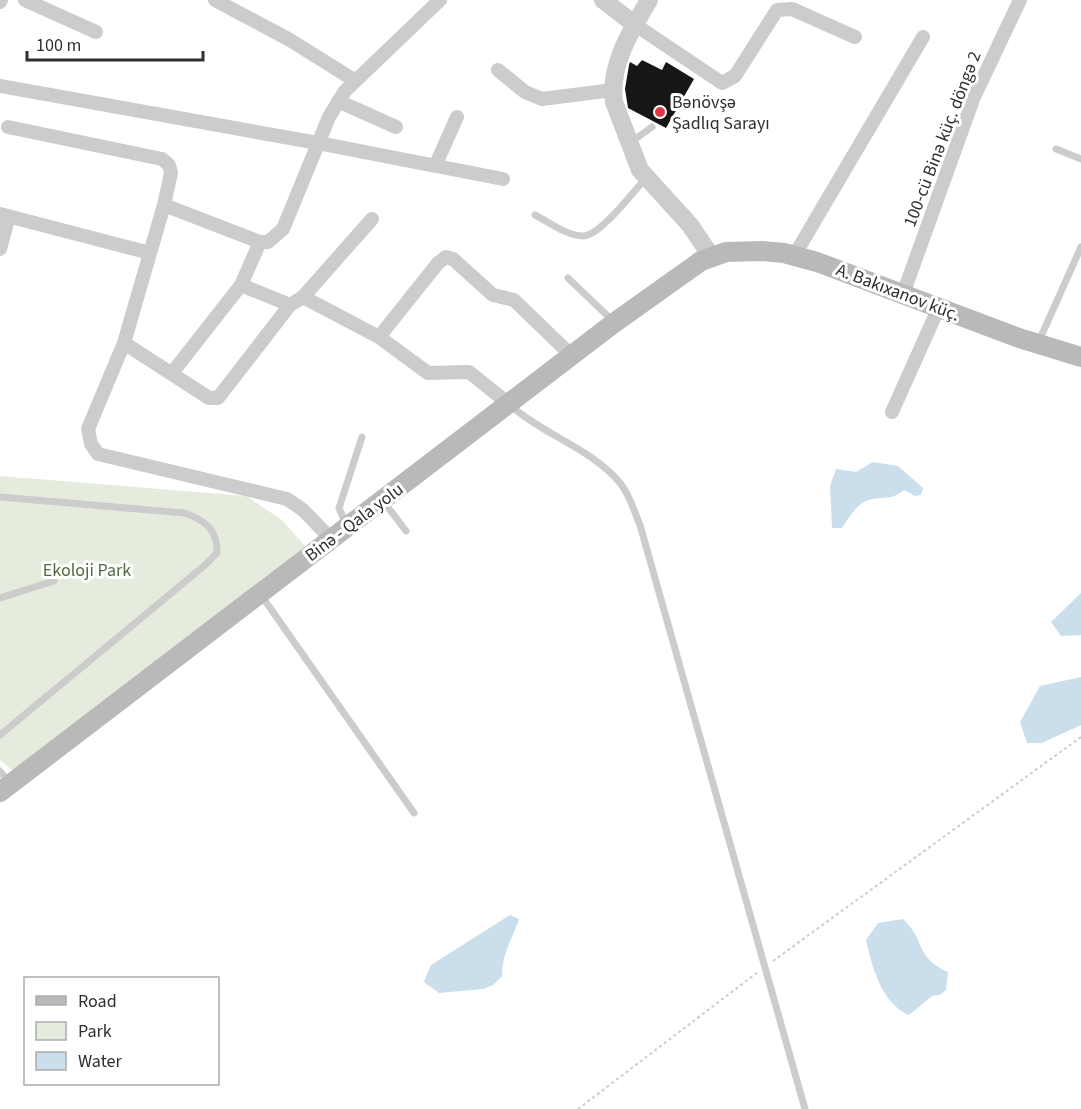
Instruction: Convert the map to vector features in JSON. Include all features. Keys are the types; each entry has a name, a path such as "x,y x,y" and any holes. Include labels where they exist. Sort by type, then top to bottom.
{"main road":[{"name":"A. Bakıxanov küç.","path":"711,256 745,251 794,256 1037,344 1081,357"},
{"name":"Binə - Qala yolu","path":"3,783 383,500 614,323 693,266 711,256"}],"street":[{"path":"25,0 96,32"},
{"path":"215,0 290,40 354,80"},
{"path":"164,205 260,242 268,242 276,237 289,219 318,142 338,101 354,80 440,0"},
{"path":"603,0 634,24 722,83 735,76 777,10 792,9 855,37"},
{"path":"649,0 634,24 618,59 613,90 629,144 645,179 690,225 711,256"},
{"name":"100-cü Binə küç. döngə 2","path":"903,294 974,96 1020,0"},
{"path":"794,256 923,37"},
{"path":"498,70 525,92 542,99 613,90"},
{"path":"0,86 318,142 503,179"},
{"path":"338,101 396,127"},
{"path":"436,164 457,117"},
{"path":"8,127 162,159 169,165 171,173 164,205 124,343 88,429 91,444 98,454 287,499 303,510 331,539"},
{"path":"0,249 4,215 150,254"},
{"path":"124,343 209,398 218,398 290,305 303,297 372,219"},
{"path":"172,373 241,285 260,242"},
{"path":"379,337 438,264 446,258 453,259 493,296 514,300 572,356"},
{"path":"241,285 290,305"},
{"path":"303,297 379,337 428,373 469,372 509,404"},
{"path":"892,412 939,307"}],"lane":[{"path":"629,144 652,127"},
{"path":"1056,149 1081,159"},
{"path":"535,215 573,234 585,237 600,229 645,179"},
{"path":"1037,344 1081,247"},
{"path":"568,278 614,323"},
{"path":"509,404 603,467 630,498 640,525 805,1109"},
{"path":"347,526 339,508 362,437"},
{"path":"0,497 184,513 210,526 218,541 217,553 204,566 0,735"},
{"path":"383,500 406,531"},
{"path":"0,598 54,581"},
{"path":"259,593 414,813"}],"path":[{"path":"578,1109 764,968 974,818 1081,737"}],"green space":[{"name":"Ekoloji Park","path":"0,476 246,496 282,520 305,546 13,771 0,760"}],"water":[{"path":"873,462 898,466 923,488 921,495 915,496 904,490 894,496 869,500 857,507 842,528 832,528 830,486 836,469 856,472"},
{"path":"1081,593 1081,635 1061,636 1051,622"},
{"path":"1081,677 1081,725 1042,743 1027,743 1020,722 1040,686"},
{"path":"510,915 519,919 506,953 502,976 493,985 483,989 439,993 424,982 431,965"},
{"path":"903,919 930,960 948,972 946,990 940,995 932,996 909,1015 900,1010 885,994 871,962 866,940 878,923"}],"building":[{"path":"642,60 662,70 666,62 694,79 666,128 628,108 625,89 629,65 630,62 637,66"}],"place":[{"name":"Bənövşə Şadlıq Sarayı","path":"660,112"}]}
